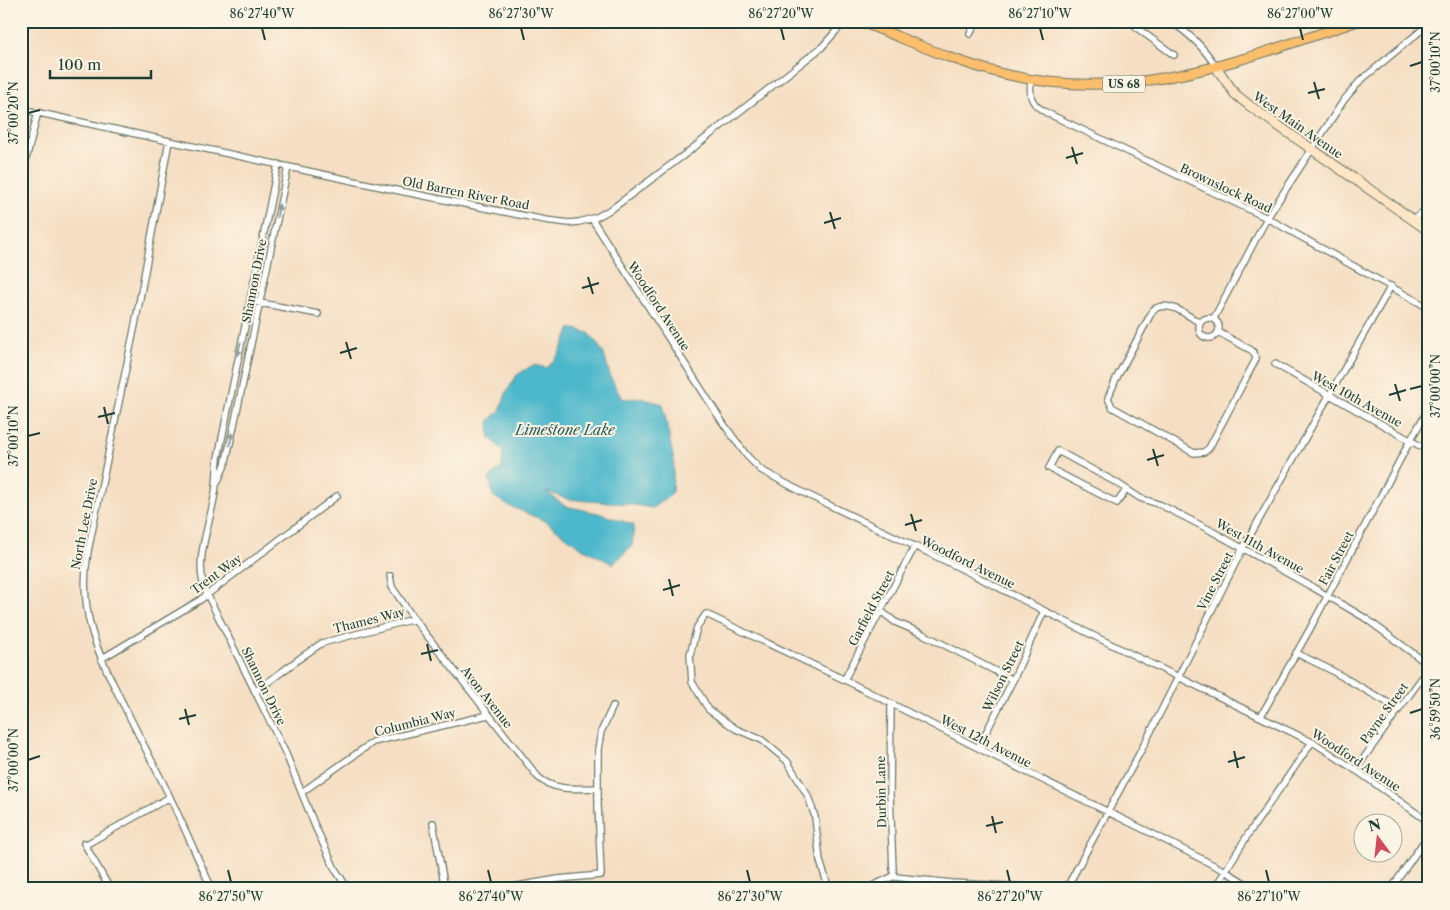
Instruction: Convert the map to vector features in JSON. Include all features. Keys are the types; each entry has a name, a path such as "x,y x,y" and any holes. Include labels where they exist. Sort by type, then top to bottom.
{"main road":[{"name":"US 68","path":"858,21 972,65 1031,80 1080,85 1118,85 1174,77 1216,67 1358,21"}],"street":[{"name":"Old Barren River Road","path":"21,108 168,141 545,220 569,223 592,219 605,213 622,201 718,129 822,46 845,21"},
{"path":"970,34 977,21"},
{"path":"1132,21 1137,28 1174,55"},
{"name":"West Main Avenue","path":"1170,21 1198,42 1237,96 1311,150 1429,231"},
{"path":"1214,318 1267,218 1355,86 1429,24"},
{"name":"Brownslock Road","path":"1031,80 1030,92 1032,101 1047,113 1267,218 1429,308"},
{"path":"21,179 38,112"},
{"name":"North Lee Drive","path":"168,141 135,325 85,568 84,592 92,634 101,659 170,797 212,889"},
{"name":"Shannon Drive","path":"278,164 218,458 216,485 201,564 202,582 286,754 315,826 335,868 348,889"},
{"name":"Shannon Drive","path":"216,485 225,465 288,166"},
{"path":"1413,220 1429,207"},
{"name":"Woodford Avenue","path":"592,219 723,423 754,463 770,476 1312,742 1429,822"},
{"path":"264,233 273,235"},
{"name":"Vine Street","path":"1066,889 1108,812 1243,548 1390,286"},
{"path":"250,301 318,314"},
{"path":"1200,323 1171,307 1160,306 1153,310 1116,379 1108,398 1112,408 1194,452 1204,452 1208,448 1256,359 1251,350 1218,332"},
{"path":"1205,318 1214,318 1219,325 1218,332 1211,338 1205,337 1200,332 1200,323 1205,318"},
{"name":"West 10th Avenue","path":"1275,364 1328,396 1429,451"},
{"path":"230,395 240,397"},
{"name":"Fair Street","path":"1260,716 1328,596 1410,440 1429,408"},
{"name":"West 11th Avenue","path":"1126,490 1117,503 1049,468 1058,451 1117,483 1140,498 1166,507 1243,548 1365,618 1429,666"},
{"name":"Trent Way","path":"101,659 208,594 337,496"},
{"name":"Garfield Street","path":"844,680 915,546"},
{"name":"Avon Avenue","path":"390,576 392,587 414,620 488,715 545,783 561,788 598,788"},
{"name":"Wilson Street","path":"978,748 1013,680 1044,611"},
{"path":"881,612 895,622 1013,680"},
{"name":"West 12th Avenue","path":"829,889 820,861 815,817 808,796 787,761 762,740 736,729 709,710 692,682 690,655 697,628 706,614 844,680 1108,812 1224,871 1255,889"},
{"name":"Thames Way","path":"255,692 322,643 414,620"},
{"path":"1296,653 1344,677 1399,709"},
{"name":"Payne Street","path":"1355,770 1429,666"},
{"name":"Durbin Lane","path":"891,704 890,794 892,870 895,877"},
{"path":"499,889 551,880 601,875 598,788 599,740 613,706"},
{"name":"Columbia Way","path":"302,792 373,742 488,715"},
{"path":"1214,889 1224,871 1312,742"},
{"path":"110,889 85,844 170,797"},
{"path":"433,822 445,889"},
{"path":"1391,889 1429,834"},
{"path":"866,889 895,877 944,882 1066,889"},
{"path":"551,880 552,889"}],"water":[{"name":"Limestone Lake","path":"571,328 589,333 603,352 611,378 622,399 640,398 663,404 674,462 672,493 653,508 567,499 545,491 565,506 598,513 634,525 632,546 613,564 582,548 545,521 507,505 493,496 489,479 502,467 503,451 490,438 489,421 500,411 506,393 517,375 533,365 547,368 559,354"}]}
